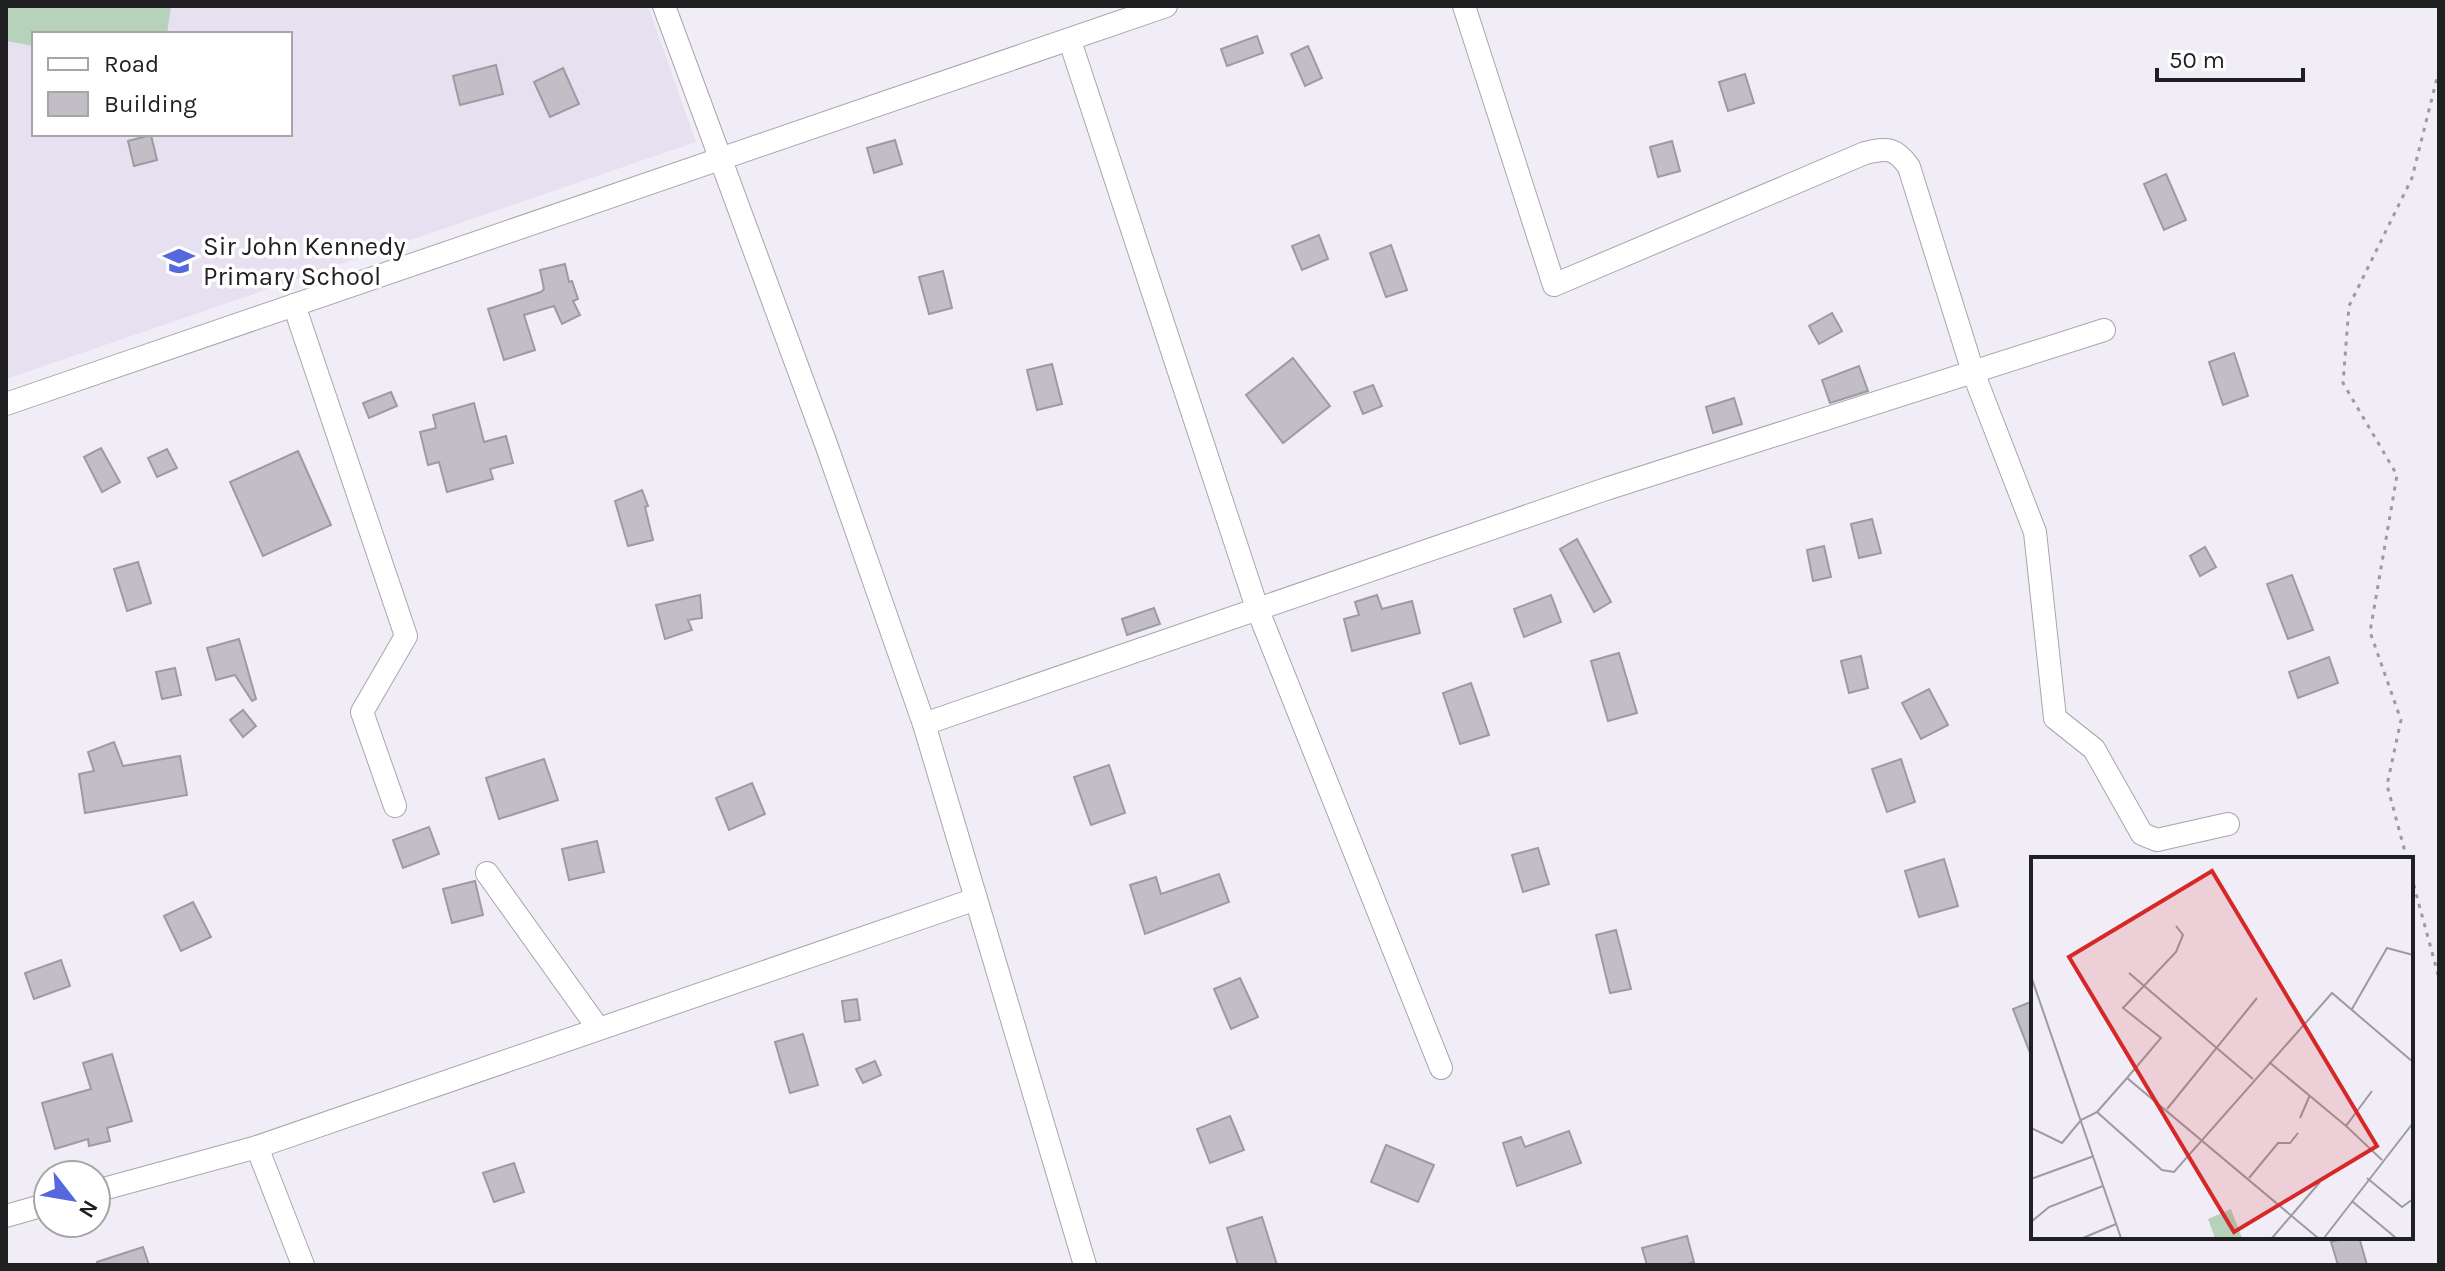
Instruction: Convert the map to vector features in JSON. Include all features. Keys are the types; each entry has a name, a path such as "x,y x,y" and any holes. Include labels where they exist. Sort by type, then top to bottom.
{"street":[{"path":"664,6 826,444 924,724 1085,1265"},
{"path":"6,404 1166,6"},
{"path":"1464,6 1554,285 1865,153 1885,149 1901,155 1909,167 1973,372 2035,532 2055,718 2094,749 2142,834 2157,840 2228,824"},
{"path":"1070,41 1257,608 1441,1068"},
{"path":"294,305 406,636 362,712 395,806"},
{"path":"924,724 1611,487 2104,330"},
{"path":"487,873 598,1028"},
{"path":"112,1187 257,1147 976,899"},
{"path":"257,1147 303,1265"},
{"path":"6,1216 32,1209"}],"path":[{"path":"2406,857 2387,785 2401,720 2370,632 2397,475 2343,383 2349,306 2412,178 2439,70"},
{"path":"2413,882 2439,978"}],"shaded area":[{"name":"Sir John Kennedy Primary School","path":"6,6 648,6 696,142 6,379"}],"green space":[{"path":"6,6 171,6 167,32 32,32 32,46 6,41"}],"building":[{"path":"1257,36 1263,53 1227,66 1221,49"},
{"path":"1308,46 1322,78 1305,86 1291,54"},
{"path":"496,65 503,94 460,105 453,76"},
{"path":"563,68 579,104 550,117 534,82"},
{"path":"1745,74 1754,103 1728,111 1719,82"},
{"path":"151,136 157,160 134,166 128,141"},
{"path":"895,140 902,164 874,173 867,148"},
{"path":"1672,141 1680,171 1658,177 1650,147"},
{"path":"2166,174 2186,220 2164,230 2144,184"},
{"path":"1319,235 1328,259 1302,270 1292,246"},
{"path":"1391,245 1407,290 1386,297 1370,253"},
{"path":"565,264 569,282 572,281 578,299 573,301 580,315 562,324 554,306 524,315 535,350 504,360 488,309 541,292 544,289 540,270"},
{"path":"943,271 952,308 929,314 919,277"},
{"path":"1832,313 1842,331 1819,344 1809,326"},
{"path":"2234,353 2248,396 2223,405 2209,362"},
{"path":"1293,358 1330,406 1283,443 1246,395"},
{"path":"1052,364 1062,404 1037,410 1027,370"},
{"path":"1859,366 1868,391 1830,403 1822,380"},
{"path":"1373,385 1382,406 1363,414 1354,392"},
{"path":"391,392 397,406 369,418 363,403"},
{"path":"1734,398 1742,424 1713,433 1706,407"},
{"path":"474,403 484,442 506,436 513,463 490,469 493,479 447,492 439,462 428,465 420,432 436,428 433,415"},
{"path":"101,448 120,482 102,492 84,457"},
{"path":"167,449 177,468 157,477 148,458"},
{"path":"298,451 331,525 263,556 230,482"},
{"path":"642,490 648,506 645,507 653,540 628,546 615,501"},
{"path":"1872,519 1881,553 1859,558 1851,524"},
{"path":"1577,539 1611,602 1594,612 1560,549"},
{"path":"1824,546 1831,577 1813,581 1807,550"},
{"path":"2205,547 2216,567 2200,576 2190,556"},
{"path":"138,562 151,603 127,611 114,569"},
{"path":"2292,575 2313,630 2288,639 2267,584"},
{"path":"700,595 702,618 688,620 692,630 665,639 656,605"},
{"path":"1377,595 1382,609 1412,601 1420,633 1352,651 1344,619 1359,615 1355,602"},
{"path":"1551,595 1561,622 1524,637 1514,609"},
{"path":"1154,608 1160,624 1127,635 1122,619"},
{"path":"239,639 256,699 252,701 235,675 216,680 207,648"},
{"path":"1619,653 1637,713 1608,721 1591,661"},
{"path":"1861,656 1868,688 1849,693 1841,661"},
{"path":"2329,657 2338,683 2298,698 2289,672"},
{"path":"175,668 181,695 162,699 156,672"},
{"path":"1471,683 1489,735 1460,744 1443,693"},
{"path":"1929,689 1948,725 1921,739 1902,703"},
{"path":"243,710 256,726 243,737 230,720"},
{"path":"114,742 123,766 180,756 187,795 85,813 79,774 94,771 88,752"},
{"path":"544,759 558,800 499,819 486,778"},
{"path":"1901,759 1915,802 1887,812 1872,769"},
{"path":"1109,765 1125,813 1091,825 1074,777"},
{"path":"752,783 765,814 729,830 716,798"},
{"path":"429,827 439,854 403,868 393,840"},
{"path":"597,841 604,872 569,880 562,849"},
{"path":"1538,848 1549,884 1523,892 1512,855"},
{"path":"1944,859 1958,906 1919,917 1905,871"},
{"path":"1219,874 1229,902 1145,934 1130,885 1156,877 1161,894"},
{"path":"475,881 483,915 452,923 443,889"},
{"path":"193,902 211,937 181,951 164,916"},
{"path":"1616,930 1631,989 1610,993 1596,935"},
{"path":"61,960 70,986 34,999 25,973"},
{"path":"1240,978 1258,1017 1231,1029 1214,989"},
{"path":"857,999 860,1020 845,1022 842,1001"},
{"path":"2031,1002 2031,1055 2013,1009"},
{"path":"803,1034 818,1085 790,1093 775,1042"},
{"path":"112,1054 132,1121 107,1128 110,1141 89,1146 88,1139 55,1149 42,1103 91,1089 83,1063"},
{"path":"875,1061 881,1075 863,1083 856,1069"},
{"path":"1230,1116 1244,1150 1210,1163 1197,1129"},
{"path":"1569,1131 1581,1163 1517,1186 1503,1143 1521,1137 1525,1147"},
{"path":"1386,1145 1434,1165 1418,1202 1371,1182"},
{"path":"514,1163 524,1192 494,1202 483,1173"},
{"path":"1262,1217 1277,1265 1238,1265 1227,1228"},
{"path":"1687,1236 1694,1262 1647,1265 1642,1248"},
{"path":"2360,1239 2367,1265 2338,1265 2331,1242"},
{"path":"143,1247 149,1265 98,1265 97,1262"}],"place":[{"name":"Sir John Kennedy Primary School","path":"179,261"}]}
